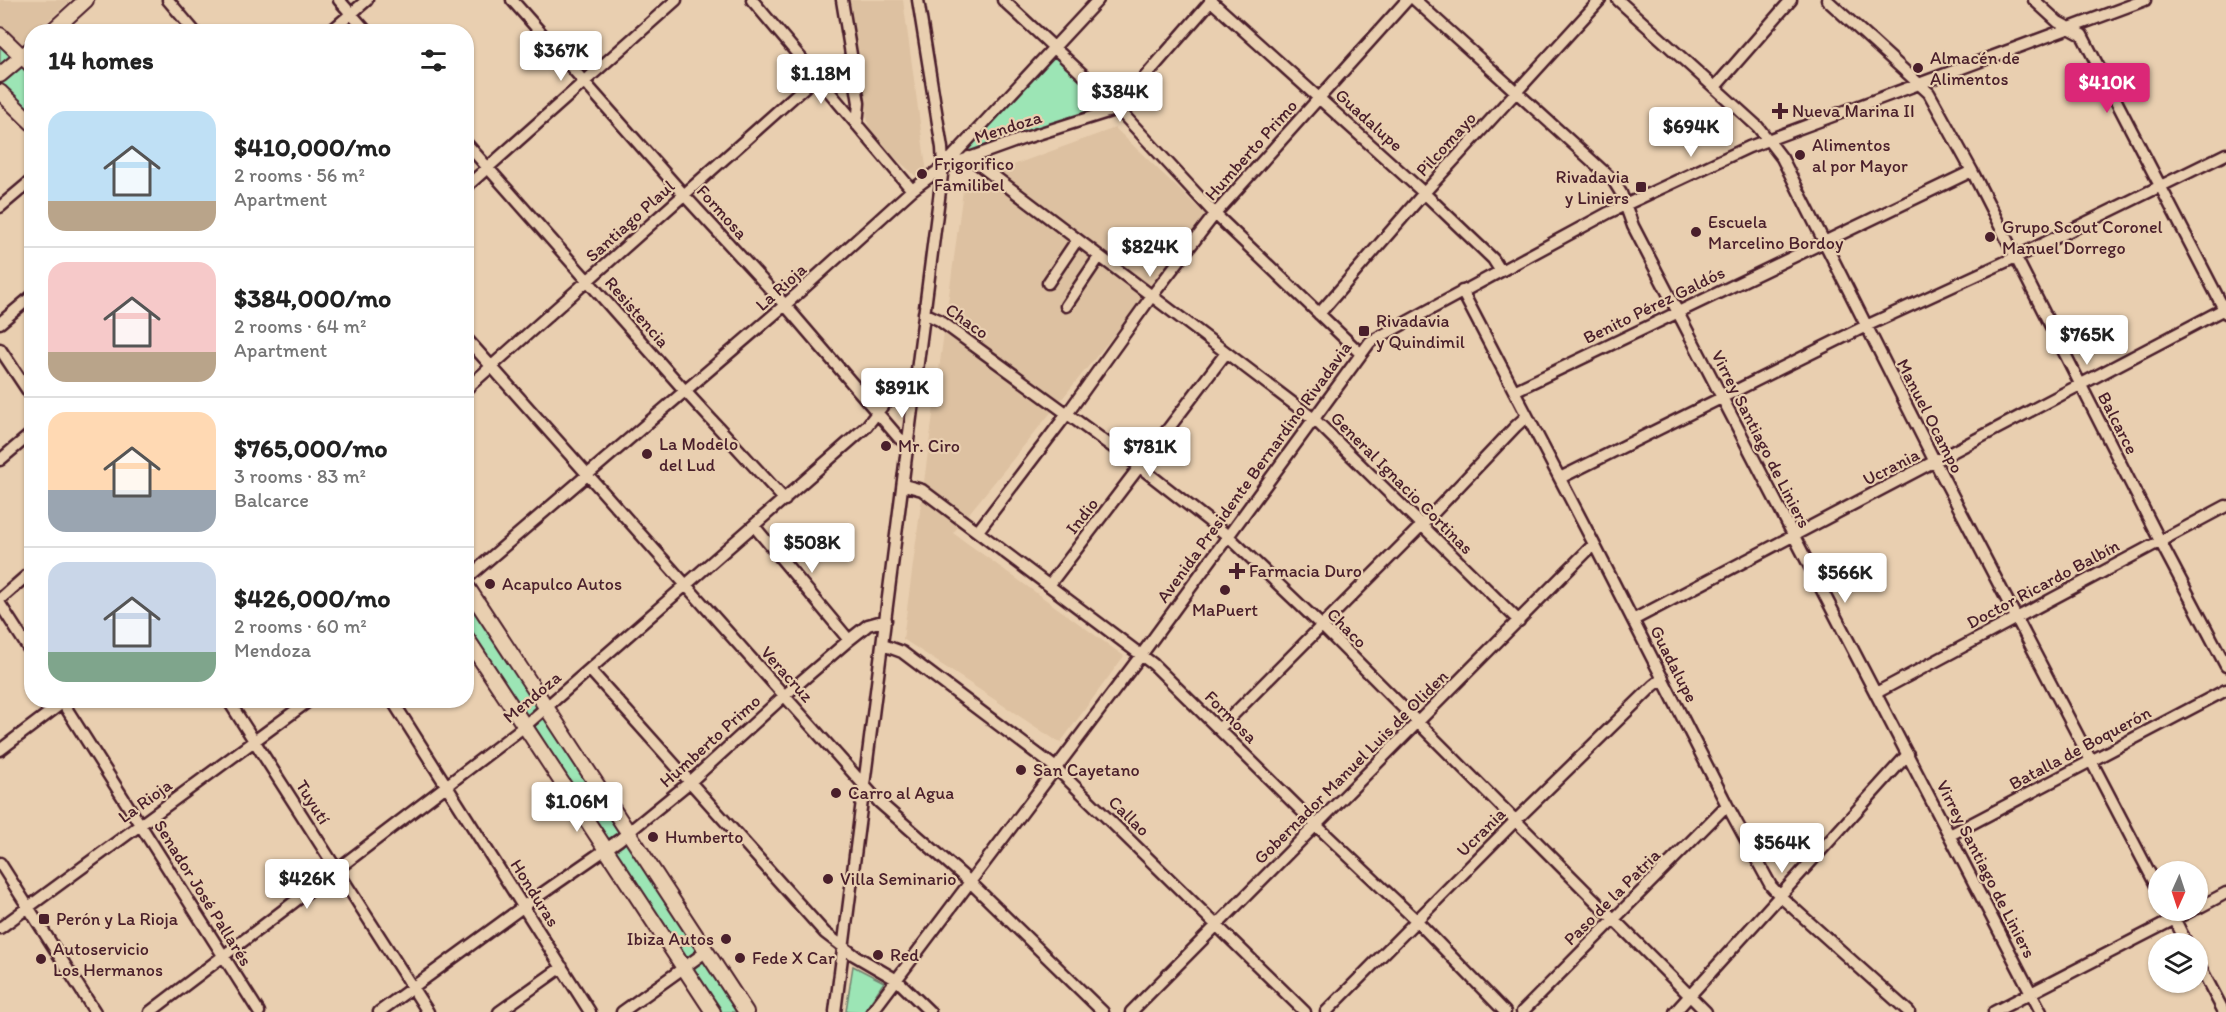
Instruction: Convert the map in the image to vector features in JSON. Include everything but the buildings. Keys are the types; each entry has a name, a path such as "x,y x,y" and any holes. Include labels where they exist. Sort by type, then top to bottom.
{"main road":[{"path":"60,24 86,0"},
{"path":"0,35 24,54"},
{"path":"0,75 24,60"},
{"path":"0,92 24,115"},
{"path":"474,597 746,1012"},
{"path":"474,649 713,1012"}],"street":[{"path":"168,0 188,24"},
{"path":"339,0 360,24"},
{"path":"339,24 366,0"},
{"name":"Formosa","path":"512,0 684,195 785,305 899,438 908,444"},
{"path":"474,181 676,0"},
{"path":"752,0 912,190"},
{"path":"842,0 859,104 857,125"},
{"path":"835,1012 943,167 942,148 918,0"},
{"path":"1003,0 1055,47 1117,109 1215,214 1360,353"},
{"name":"La Rioja","path":"474,572 785,305 912,190 943,167 1098,0"},
{"path":"1117,109 1211,0"},
{"name":"Guadalupe","path":"1211,0 1424,193 1493,259 1500,270"},
{"name":"Humberto Primo","path":"978,531 1215,214 1407,0"},
{"name":"Virrey Santiago de Liniers","path":"1415,0 1517,90 1618,186 1633,226 1721,398 2041,1012"},
{"name":"Pilcomayo","path":"1319,314 1424,193 1600,0"},
{"name":"Manuel Ocampo","path":"1618,0 1769,139 1782,158 1935,462 2148,869"},
{"path":"1715,87 1791,0"},
{"name":"Balcarce","path":"1827,0 1929,93 1972,171 2160,542 2226,666"},
{"path":"2034,0 2058,22 2082,35 2225,310"},
{"name":"Avenida Presidente Bernardino Rivadavia","path":"872,1012 1142,654 1315,420 1360,353 1377,337 1625,205 1769,139 2145,0"},
{"name":"Santiago Plaul","path":"474,382 816,77"},
{"name":"Mendoza","path":"943,167 1117,109"},
{"name":"Resistencia","path":"474,152 785,500"},
{"path":"1560,478 1866,326 2016,257 2226,154"},
{"name":"General Ignacio Cortinas","path":"969,157 1315,420 1519,621"},
{"name":"Benito Pérez Galdós","path":"1514,391 1972,171"},
{"path":"0,207 24,187"},
{"path":"1048,283 1077,240"},
{"path":"1066,306 1100,257"},
{"name":"Guadalupe","path":"1462,291 1771,886 1910,1012"},
{"path":"0,323 24,303"},
{"name":"Ucrania","path":"1633,620 2225,310"},
{"name":"Chaco","path":"924,313 939,320 1228,536 1322,626 1706,1012"},
{"name":"Veracruz","path":"474,347 879,802 970,882 1103,1012"},
{"path":"0,349 24,385"},
{"name":"Indio","path":"1050,584 1226,354"},
{"name":"Mendoza","path":"150,1012 526,725 785,500 867,427 884,405 903,388 915,381"},
{"path":"1220,728 1527,416"},
{"path":"0,460 24,440"},
{"name":"Formosa","path":"904,485 922,490 1142,654 1416,920 1505,1012"},
{"name":"Doctor Ricardo Balbín","path":"1876,693 2226,506"},
{"path":"754,526 849,640"},
{"name":"Gobernador Manuel Luis de Oliden","path":"1131,1012 1594,544"},
{"path":"0,599 24,579"},
{"path":"0,604 24,642"},
{"name":"Humberto Primo","path":"379,1012 630,832 690,782 849,640 868,625 886,620"},
{"name":"Callao","path":"883,645 902,652 1056,768 1305,1012"},
{"path":"590,670 825,933 844,948 897,980 930,1012"},
{"name":"Ucrania","path":"1326,1012 1516,820 1663,678"},
{"name":"Batalla de Boquerón","path":"1950,835 2226,690"},
{"path":"0,750 54,708"},
{"name":"Senador José Pallarés","path":"67,708 259,1012"},
{"name":"Tuyutí","path":"233,708 428,1012"},
{"name":"La Rioja","path":"0,928 299,708"},
{"name":"Honduras","path":"397,708 590,1012"},
{"path":"1675,1012 1908,754"},
{"name":"Paso de la Patria","path":"1522,1012 1727,805"},
{"path":"0,862 95,1012"},
{"path":"2208,903 2226,893"},
{"path":"1994,1012 2161,921"},
{"path":"622,1012 707,951"},
{"path":"499,1012 562,968"},
{"path":"2208,982 2224,1012"}],"shaded area":[{"path":"0,0 71,0 45,24 24,24 24,44 22,46 0,24"},
{"path":"848,0 903,0 929,188 870,135"},
{"path":"1115,128 1209,218 953,533 1124,656 1060,743 903,639 964,183"}],"green space":[{"path":"0,35 24,59 24,116 0,92"},
{"path":"1055,47 1117,109 943,167"},
{"path":"474,597 746,1012 713,1012 474,648"},
{"path":"853,966 884,982 864,1012 846,1011"}],"place":[{"name":"Almacén de Alimentos","path":"1918,68"},
{"name":"Nueva Marina II","path":"1780,111"},
{"name":"Alimentos al por Mayor","path":"1800,155"},
{"name":"Frigorifico Familibel","path":"922,174"},
{"name":"Rivadavia y Liniers","path":"1641,187"},
{"name":"Escuela Marcelino Bordoy","path":"1696,232"},
{"name":"Grupo Scout Coronel Manuel Dorrego","path":"1990,237"},
{"name":"Rivadavia y Quindimil","path":"1364,331"},
{"name":"Mr. Ciro","path":"886,446"},
{"name":"La Modelo del Lud","path":"647,454"},
{"name":"Farmacia Duro","path":"1237,571"},
{"name":"Acapulco Autos","path":"490,584"},
{"name":"MaPuert","path":"1225,590"},
{"name":"San Cayetano","path":"1021,770"},
{"name":"Carro al Agua","path":"836,793"},
{"name":"Humberto","path":"653,837"},
{"name":"Villa Seminario","path":"828,879"},
{"name":"Perón y La Rioja","path":"44,919"},
{"name":"Ibiza Autos","path":"726,939"},
{"name":"Red","path":"878,955"},
{"name":"Fede X Car","path":"740,958"},
{"name":"Autoservicio Los Hermanos","path":"41,959"}]}
